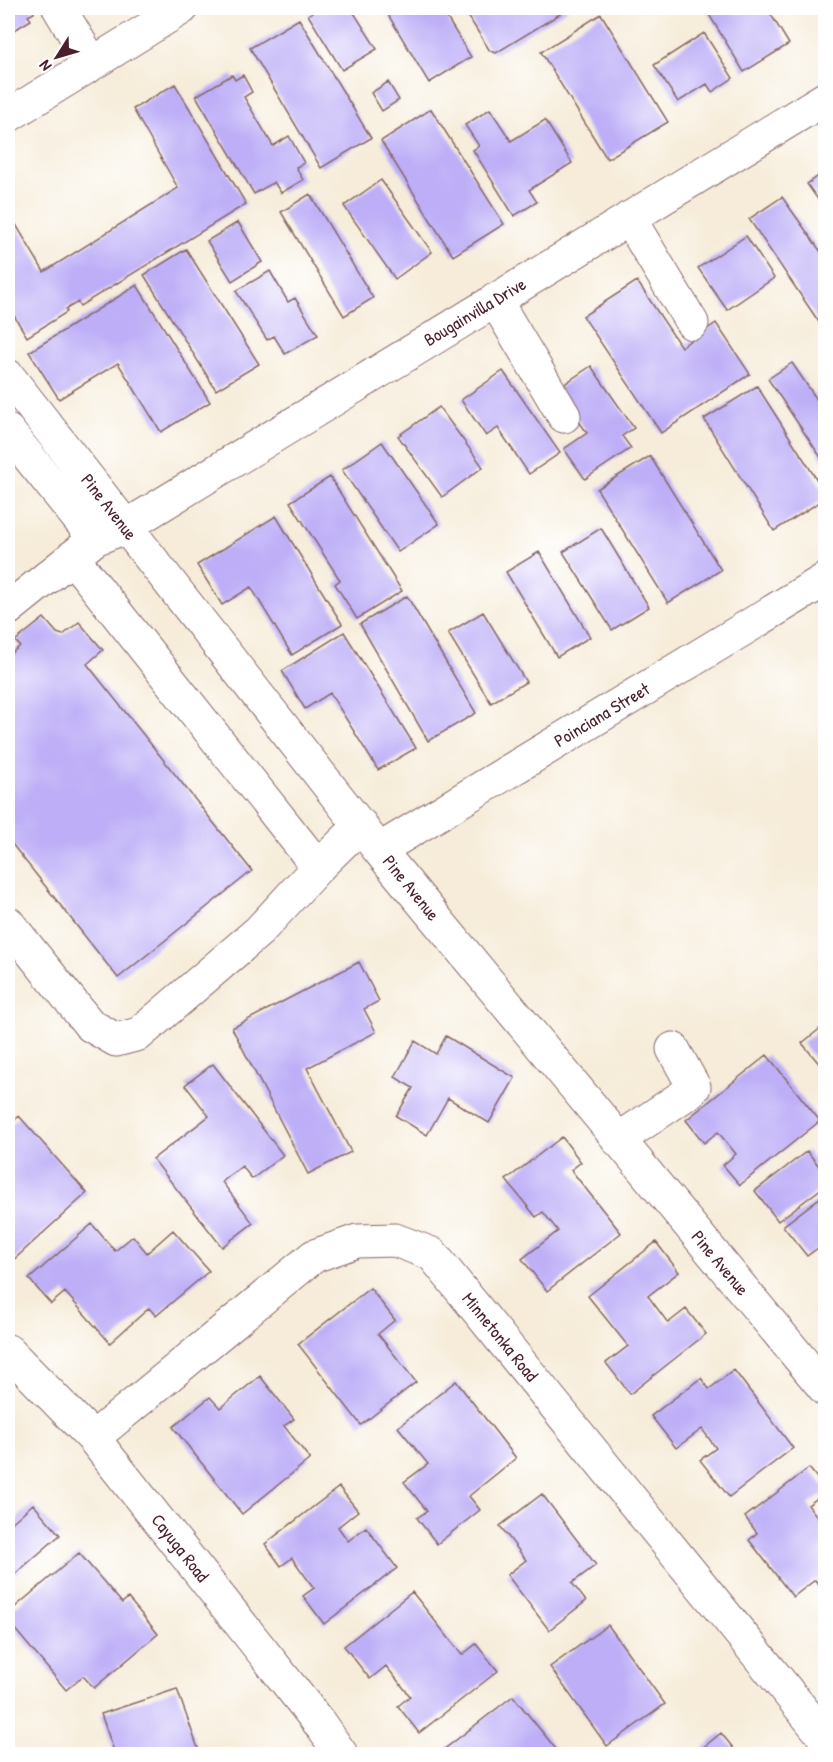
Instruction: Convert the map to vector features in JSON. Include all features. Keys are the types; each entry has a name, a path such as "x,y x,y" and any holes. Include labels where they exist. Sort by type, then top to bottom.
{"street":[{"path":"59,8 92,63"},
{"path":"8,116 182,8"},
{"name":"Bougainvilla Drive","path":"8,609 83,548 125,527 825,98"},
{"path":"629,218 692,323"},
{"path":"495,300 564,416"},
{"name":"Pine Avenue","path":"8,376 370,838 825,1390"},
{"path":"8,430 83,548 318,867"},
{"name":"Poinciana Street","path":"8,923 90,1025 116,1040 139,1034 259,931 318,867 825,579"},
{"path":"618,1140 694,1087 673,1049"},
{"name":"Minnetonka Road","path":"93,1437 314,1256 357,1241 395,1240 432,1254 825,1739"},
{"name":"Cayuga Road","path":"8,1351 93,1437 320,1724 341,1755"}],"building":[{"path":"8,8 31,8 34,13 28,16 31,20 8,34"},
{"path":"319,8 351,8 377,49 342,70 308,15"},
{"path":"384,8 441,8 471,57 429,83"},
{"path":"463,8 568,9 496,53 490,51"},
{"path":"705,8 767,8 789,44 744,72"},
{"path":"601,14 668,122 607,159 541,52"},
{"path":"299,19 371,138 321,168 250,48"},
{"path":"704,33 733,78 712,92 707,84 678,102 654,65"},
{"path":"232,75 235,80 243,75 252,92 244,97 273,146 289,136 304,163 296,167 303,180 281,193 274,182 254,194 196,96"},
{"path":"388,82 399,100 382,111 371,93"},
{"path":"175,84 246,204 80,306 78,302 66,309 67,312 27,337 8,306 8,211 44,272 178,188 133,109"},
{"path":"431,109 504,224 453,256 381,141"},
{"path":"490,109 511,141 545,120 572,163 529,190 537,202 514,216 473,150 479,146 465,125"},
{"path":"826,171 826,211 807,184"},
{"path":"381,180 432,252 395,279 344,206"},
{"path":"310,194 373,298 344,316 281,212"},
{"path":"782,197 826,259 826,327 823,328 749,219"},
{"path":"238,222 262,262 232,281 207,241"},
{"path":"746,236 774,278 727,310 698,268"},
{"path":"186,249 259,364 216,390 144,275"},
{"path":"270,271 288,302 295,298 318,335 285,354 274,336 267,340 236,291"},
{"path":"637,281 681,347 716,323 750,374 661,433 583,316"},
{"path":"137,285 210,402 161,432 118,363 59,399 29,352"},
{"path":"792,363 826,413 826,465 768,379"},
{"path":"591,366 634,428 622,436 631,448 585,479 564,449 587,433 557,389"},
{"path":"503,371 560,453 529,474 498,428 486,436 461,400"},
{"path":"757,386 826,494 826,498 774,531 704,419"},
{"path":"439,407 483,467 442,497 398,436"},
{"path":"382,442 439,524 398,552 342,470"},
{"path":"650,456 721,570 668,603 597,489"},
{"path":"330,477 402,591 357,619 335,584 340,580 290,502"},
{"path":"276,516 342,624 292,655 251,587 222,605 197,565"},
{"path":"601,528 649,607 612,630 563,552"},
{"path":"539,552 590,637 557,657 506,572"},
{"path":"407,596 476,713 428,741 360,624"},
{"path":"483,612 526,682 491,703 448,633"},
{"path":"44,618 57,633 63,635 79,622 103,650 87,664 252,871 118,978 8,839 8,656 20,646 15,641"},
{"path":"344,632 416,748 378,770 330,693 305,709 282,671"},
{"path":"359,962 379,1001 364,1009 376,1032 307,1068 351,1152 308,1174 232,1028"},
{"path":"826,1024 826,1072 802,1043"},
{"path":"446,1036 515,1078 489,1123 448,1098 427,1135 396,1116 413,1088 395,1077 415,1041 436,1054"},
{"path":"767,1055 820,1121 740,1185 723,1165 736,1154 718,1132 704,1143 686,1120"},
{"path":"213,1064 283,1155 252,1179 242,1166 222,1182 253,1223 222,1247 153,1159 209,1116 185,1085"},
{"path":"19,1116 87,1193 8,1265 8,1127"},
{"path":"562,1137 581,1162 571,1170 621,1233 547,1291 522,1259 558,1231 543,1212 536,1217 506,1180"},
{"path":"807,1151 826,1175 826,1185 778,1221 755,1191"},
{"path":"826,1193 826,1242 807,1256 783,1226"},
{"path":"92,1224 115,1251 133,1236 147,1253 173,1230 209,1271 156,1316 149,1308 110,1343 65,1292 51,1304 29,1279"},
{"path":"656,1242 679,1272 648,1296 668,1323 686,1309 706,1334 630,1394 606,1363 628,1346 588,1296"},
{"path":"370,1288 395,1320 378,1334 416,1382 361,1425 298,1344"},
{"path":"734,1370 793,1448 729,1497 700,1460 716,1448 702,1429 676,1448 651,1416 701,1378 709,1389"},
{"path":"260,1376 294,1419 284,1426 310,1459 242,1514 173,1427 210,1397 220,1408"},
{"path":"456,1381 516,1458 469,1496 480,1510 437,1544 417,1518 427,1511 404,1482 428,1464 398,1427"},
{"path":"809,1468 826,1489 826,1492 808,1505 826,1528 826,1591 824,1592 815,1580 793,1597 749,1540 757,1533 745,1517"},
{"path":"339,1487 358,1511 338,1527 348,1541 366,1527 397,1568 324,1624 303,1596 314,1588 292,1558 281,1566 265,1544"},
{"path":"542,1494 596,1565 572,1583 586,1601 549,1630 507,1575 526,1560 500,1526"},
{"path":"33,1504 60,1535 8,1580 8,1526"},
{"path":"79,1553 122,1603 128,1598 158,1634 94,1688 83,1676 66,1690 8,1621 8,1613"},
{"path":"412,1592 462,1655 476,1644 498,1671 419,1733 398,1706 410,1696 386,1666 370,1679 344,1646"},
{"path":"608,1625 665,1704 607,1746 550,1667"},
{"path":"177,1689 200,1754 115,1754 101,1714"},
{"path":"513,1696 560,1754 438,1754"},
{"path":"721,1733 738,1754 695,1754"}]}
